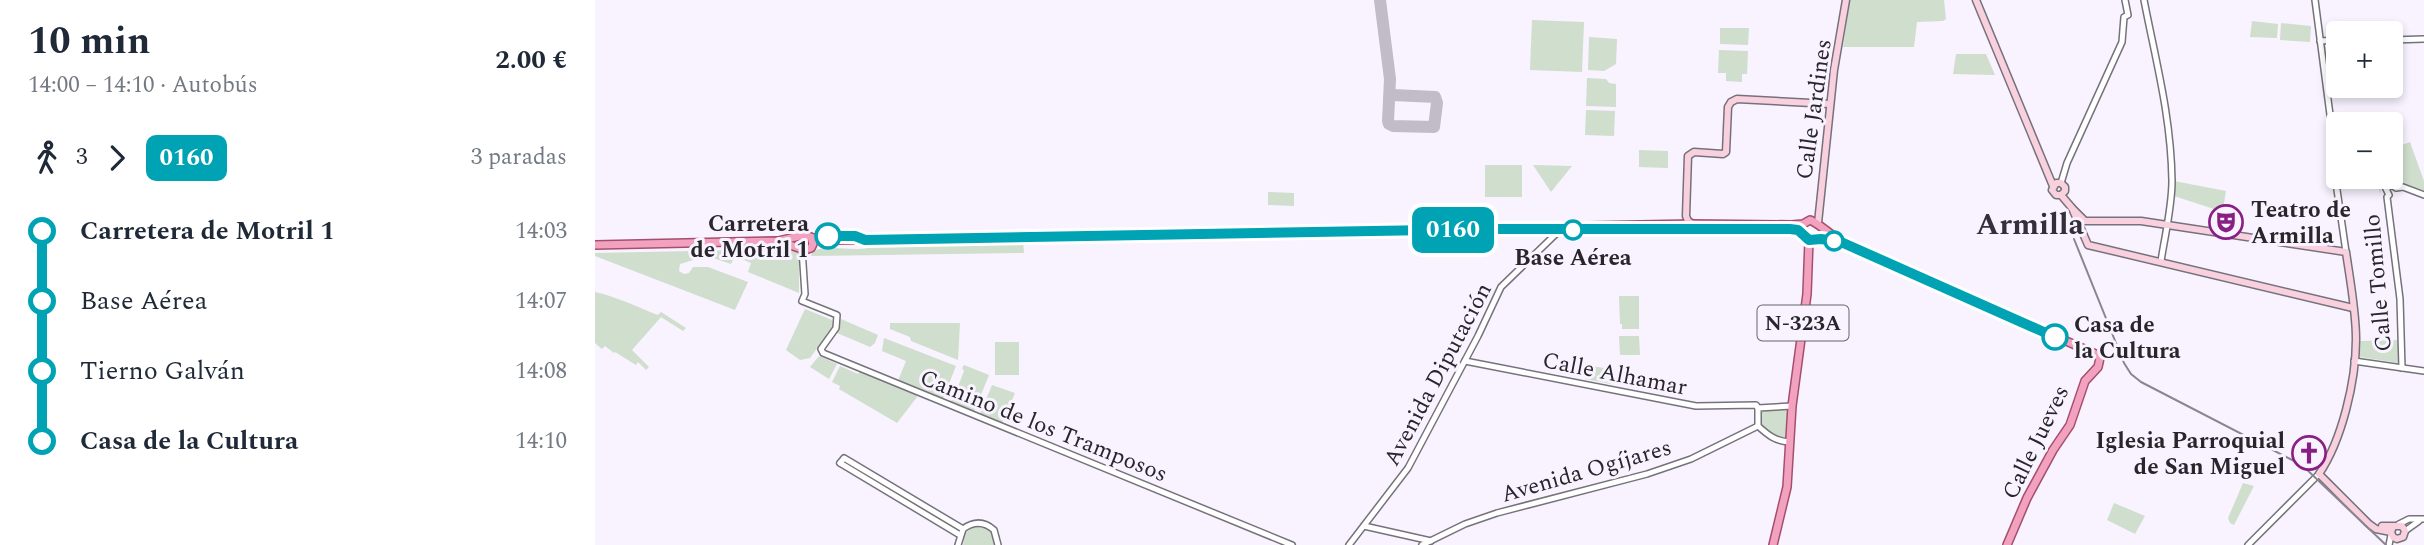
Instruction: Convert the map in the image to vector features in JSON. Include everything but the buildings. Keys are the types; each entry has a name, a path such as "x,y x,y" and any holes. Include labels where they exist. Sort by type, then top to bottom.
{"main road":[{"name":"Calle Jardines","path":"1819,226 1830,104 1846,0"},
{"path":"1976,0 2054,193 2061,195 2085,221 2117,219 2345,252"},
{"path":"1712,228 1692,224 1686,216 1688,156 1694,152 1726,152 1728,107 1731,102 1737,99 1830,104"},
{"path":"2053,186 2061,183 2065,189 2061,195"},
{"path":"2072,208 2088,245 2353,308"},
{"path":"1676,224 1686,216"},
{"path":"778,241 807,246 828,240 1560,228 1802,229 1810,220 1841,242"},
{"path":"1560,228 1692,224 1802,229 1812,240 1841,242"},
{"name":"N-323A","path":"1773,545 1787,486 1792,406 1812,240 1819,236 1819,226"},
{"path":"595,245 778,241 806,235 807,246"},
{"name":"Calle Jueves","path":"1841,242 2100,358 2098,367 2085,381 2070,425 2053,450 2007,545"},
{"path":"2345,252 2351,294"},
{"path":"2345,252 2356,340 2354,361 2341,430 2319,474 2373,527 2397,537"}],"street":[{"path":"2061,183 2067,163 2122,42 2124,17 2128,15 2125,0"},
{"path":"2315,0 2345,252"},
{"path":"2144,1 2162,83 2172,183 2161,261"},
{"path":"2403,40 2424,39"},
{"path":"2320,41 2326,41"},
{"name":"Calle Tomillo","path":"2402,368 2400,299 2387,197 2389,195 2386,191 2388,186 2392,185 2424,195"},
{"name":"Avenida Diputación","path":"1351,544 1402,478 1501,287 1560,228"},
{"name":"Camino de los Tramposos","path":"807,246 804,301 837,315 836,328 821,349 823,353 1292,545"},
{"name":"Calle Alhamar","path":"1465,360 1696,407 1792,406"},
{"path":"2354,361 2424,372"},
{"path":"1758,408 1758,426 1781,442 1790,442"},
{"name":"Avenida Ogíjares","path":"1422,545 1465,524 1647,474 1691,459 1758,426"},
{"path":"844,458 961,532 840,463 844,458"},
{"path":"2248,545 2319,474"},
{"path":"2397,537 2424,519"},
{"path":"958,545 961,532 975,523 988,525 996,534 998,545"},
{"path":"1364,526 1431,541"}],"green space":[{"path":"1850,0 1944,0 1946,19 1917,22 1914,47 1843,47"},
{"path":"1532,20 1584,22 1582,72 1530,70"},
{"path":"2252,21 2278,24 2277,38 2250,37"},
{"path":"2281,23 2311,26 2310,42 2280,40"},
{"path":"1720,28 1749,28 1748,45 1720,44"},
{"path":"1589,37 1617,39 1616,64 1604,71 1588,70"},
{"path":"1719,50 1748,51 1747,74 1742,74 1742,82 1726,81 1726,73 1718,73"},
{"path":"1956,54 1986,54 1995,75 1953,74"},
{"path":"1587,78 1606,79 1609,83 1616,84 1616,107 1586,106"},
{"path":"1586,110 1615,111 1614,136 1585,135"},
{"path":"2410,142 2424,181 2424,191 2403,184 2403,145"},
{"path":"1639,150 1668,151 1668,168 1639,167"},
{"path":"1485,165 1522,165 1522,197 1485,197"},
{"path":"1533,165 1572,166 1551,192"},
{"path":"2174,181 2226,191 2223,209 2214,209 2174,196"},
{"path":"1268,192 1294,193 1294,206 1268,205"},
{"path":"1023,241 1024,253 811,256 813,251 821,249 863,249 879,244"},
{"path":"788,249 799,251 802,262 799,263 799,293 748,272 751,263 735,256 731,264 710,257 695,257 680,264 679,271 684,274 689,273 693,267 708,267 748,282 735,310 595,256 595,253"},
{"path":"595,292 658,315 661,312 686,328 683,331 661,317 632,350 649,367 646,370 638,362 636,365 595,343"},
{"path":"1619,296 1639,296 1639,329 1622,329"},
{"path":"805,309 832,320 833,326 810,358 800,360 786,350"},
{"path":"841,319 878,335 875,343 870,347 837,333"},
{"path":"890,323 960,323 958,360 911,341 910,337 890,329"},
{"path":"1619,336 1639,336 1640,355 1620,355"},
{"path":"884,338 956,366 943,399 898,381 906,361 882,351"},
{"path":"2399,340 2399,363 2360,357 2360,341"},
{"path":"995,342 1019,342 1019,375 995,375"},
{"path":"819,356 837,364 829,379 810,367"},
{"path":"964,365 989,375 974,412 949,401 953,400"},
{"path":"1588,365 1614,370 1611,384 1585,379"},
{"path":"840,366 858,374 860,371 916,394 917,397 897,423 839,389 840,386 832,382"},
{"path":"992,385 1015,393 1002,423 980,414"},
{"path":"1789,409 1788,438 1777,437 1761,425 1761,410"},
{"path":"2243,483 2254,486 2234,525 2228,518"},
{"path":"2114,503 2145,516 2135,534 2107,520"},
{"path":"975,526 989,531 994,537 995,545 963,545 965,533"}],"taxiway":[{"path":"1380,0 1390,79 1389,124 1434,127 1437,103 1435,97 1393,95 1390,91"}],"tram line":[{"path":"2074,239 2124,363 2131,374 2141,382 2302,465 2386,545"}],"bus line":[{"name":"0160","path":"828,236 855,236 865,240 1489,229 1790,229 1798,230 1805,239 1841,242 2055,337"}],"place":[{"name":"Teatro de Armilla","path":"2226,222"},
{"name":"Base Aérea","path":"1573,230"},
{"name":"Carretera de Motril 1","path":"828,236"},
{"name":"Casa de la Cultura","path":"2055,337"},
{"name":"Iglesia Parroquial de San Miguel","path":"2309,453"}],"district":[{"name":"Armilla","path":"2030,224"}]}
